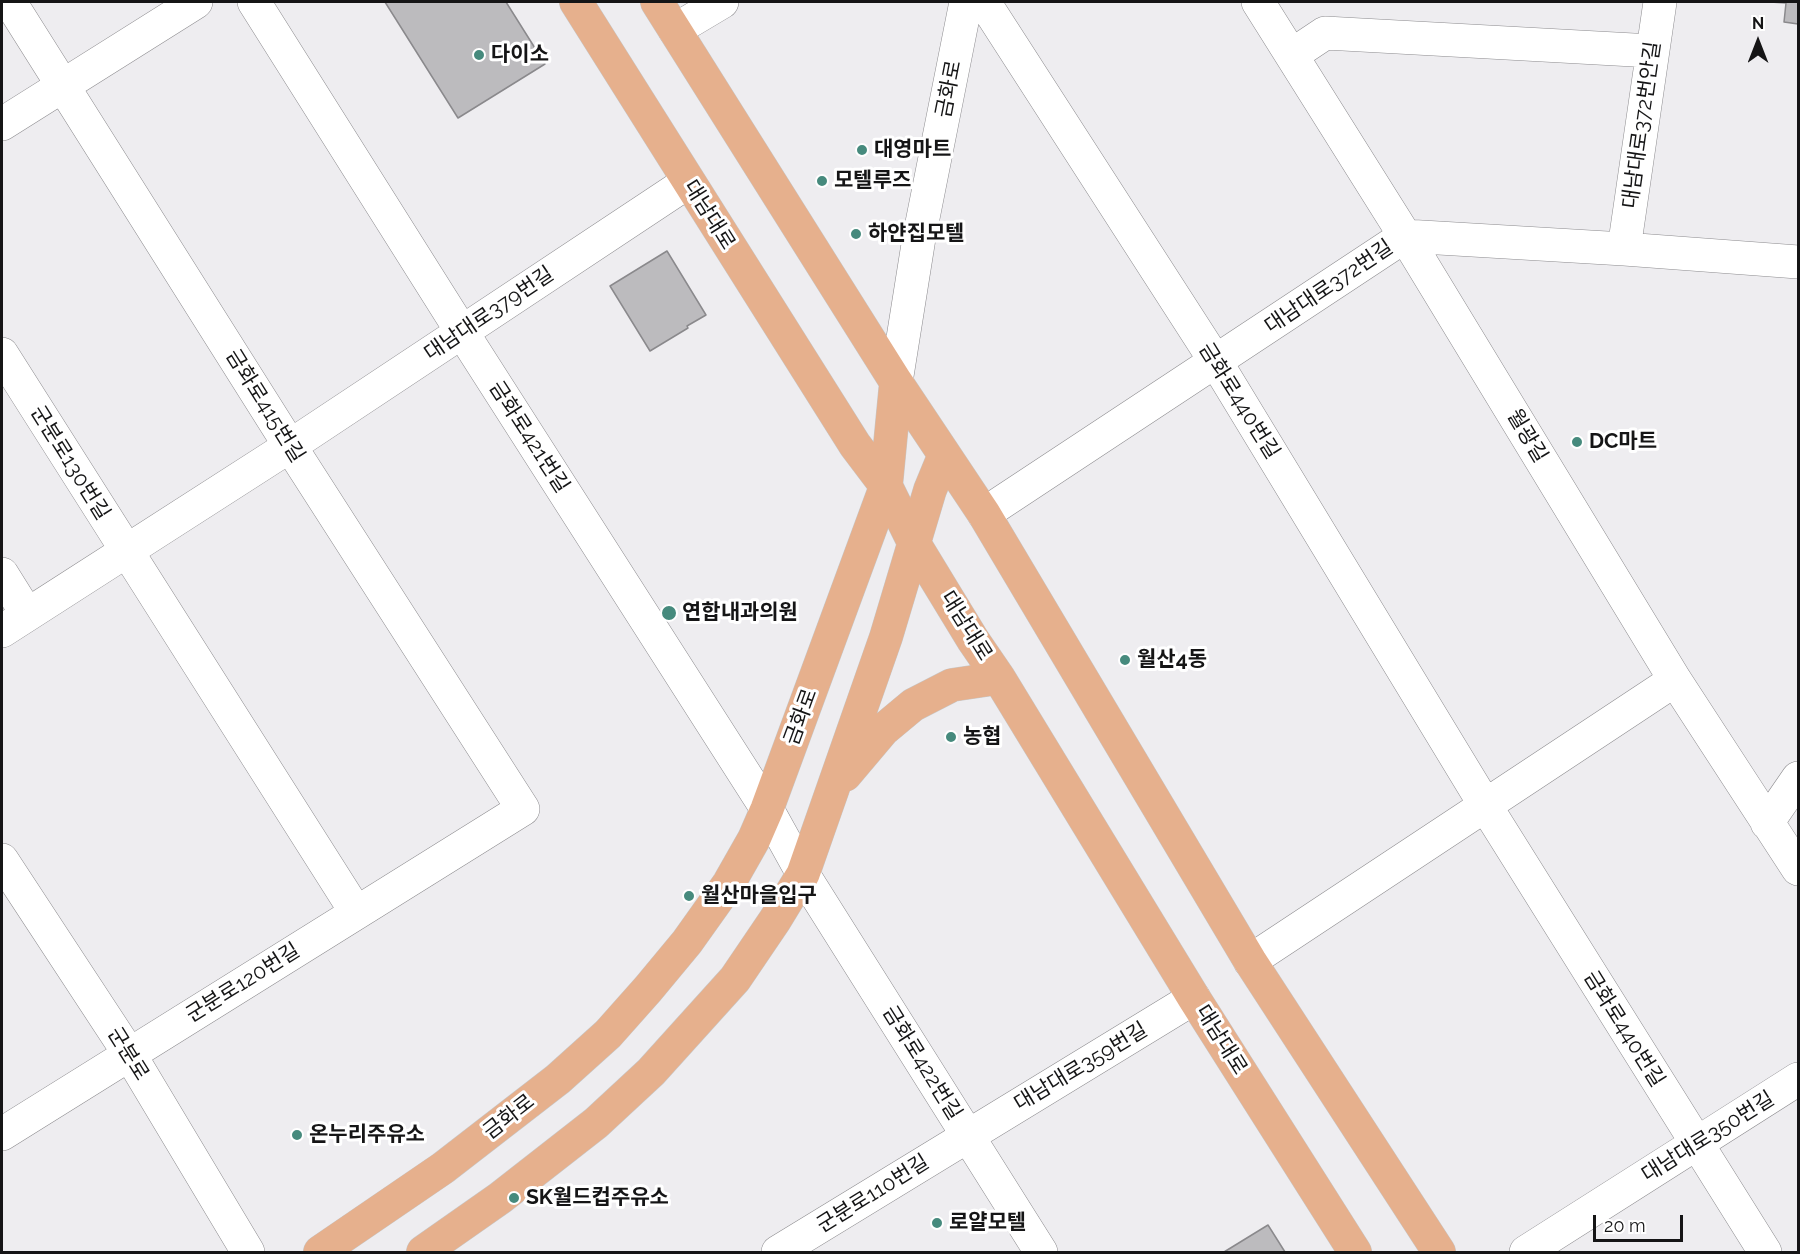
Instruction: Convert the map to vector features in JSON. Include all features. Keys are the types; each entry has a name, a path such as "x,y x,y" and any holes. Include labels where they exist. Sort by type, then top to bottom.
{"main road":[{"name":"대남대로","path":"576,2 855,445 886,486 914,543 972,640 999,678 1194,998 1355,1252"},
{"path":"657,2 896,382 984,514 1250,961 1439,1252"},
{"name":"금화로","path":"320,1252 443,1168 558,1079 608,1034 687,942 729,883 767,809 886,486 896,382"},
{"path":"423,1252 500,1198 596,1123 651,1072 735,979 803,874 886,637 930,490 944,456"},
{"path":"832,790 883,730 913,705 952,685 999,678"}],"street":[{"name":"금화로415번길","path":"10,2 290,446 523,809"},
{"path":"2,124 196,2"},
{"name":"금화로421번길","path":"254,2 767,809 803,874"},
{"path":"675,30 722,2"},
{"name":"금화로","path":"896,382 920,238 966,2"},
{"name":"금화로440번길","path":"984,2 1216,362 1485,805 1765,1252"},
{"name":"월광길","path":"1258,2 1405,236 1675,680 1798,869"},
{"name":"대남대로372번안길","path":"1624,249 1660,2"},
{"path":"1292,55 1325,33 1652,51"},
{"name":"대남대로379번길","path":"290,446 688,182"},
{"name":"대남대로372번길","path":"984,514 1405,236 1798,262"},
{"name":"군분로130번길","path":"8,364 356,912"},
{"path":"2,574 14,623 290,446"},
{"path":"1250,961 1675,680"},
{"path":"1767,823 1798,778"},
{"name":"군분로120번길","path":"2,1134 523,809"},
{"name":"군분로","path":"2,860 130,1055 248,1252"},
{"name":"금화로422번길","path":"803,874 1041,1252"},
{"name":"대남대로359번길","path":"968,1136 1194,998"},
{"name":"대남대로350번길","path":"1526,1252 1798,1079"},
{"name":"군분로110번길","path":"778,1252 968,1136"}],"building":[{"name":"다이소","path":"385,2 506,2 545,64 458,118"},
{"path":"1770,2 1798,2 1798,24 1784,22 1786,3"},
{"path":"667,251 706,315 650,351 610,286"},
{"path":"1268,1225 1285,1252 1224,1252"}],"place":[{"name":"다이소","path":"479,55"},
{"name":"대영마트","path":"862,150"},
{"name":"모텔루즈","path":"822,181"},
{"name":"하얀집모텔","path":"856,234"},
{"name":"DC마트","path":"1577,442"},
{"name":"연합내과의원","path":"669,613"},
{"name":"월산4동","path":"1125,660"},
{"name":"농협","path":"951,737"},
{"name":"월산마을입구","path":"689,896"},
{"name":"온누리주유소","path":"297,1135"},
{"name":"SK월드컵주유소","path":"514,1198"},
{"name":"로얄모텔","path":"937,1223"}]}
